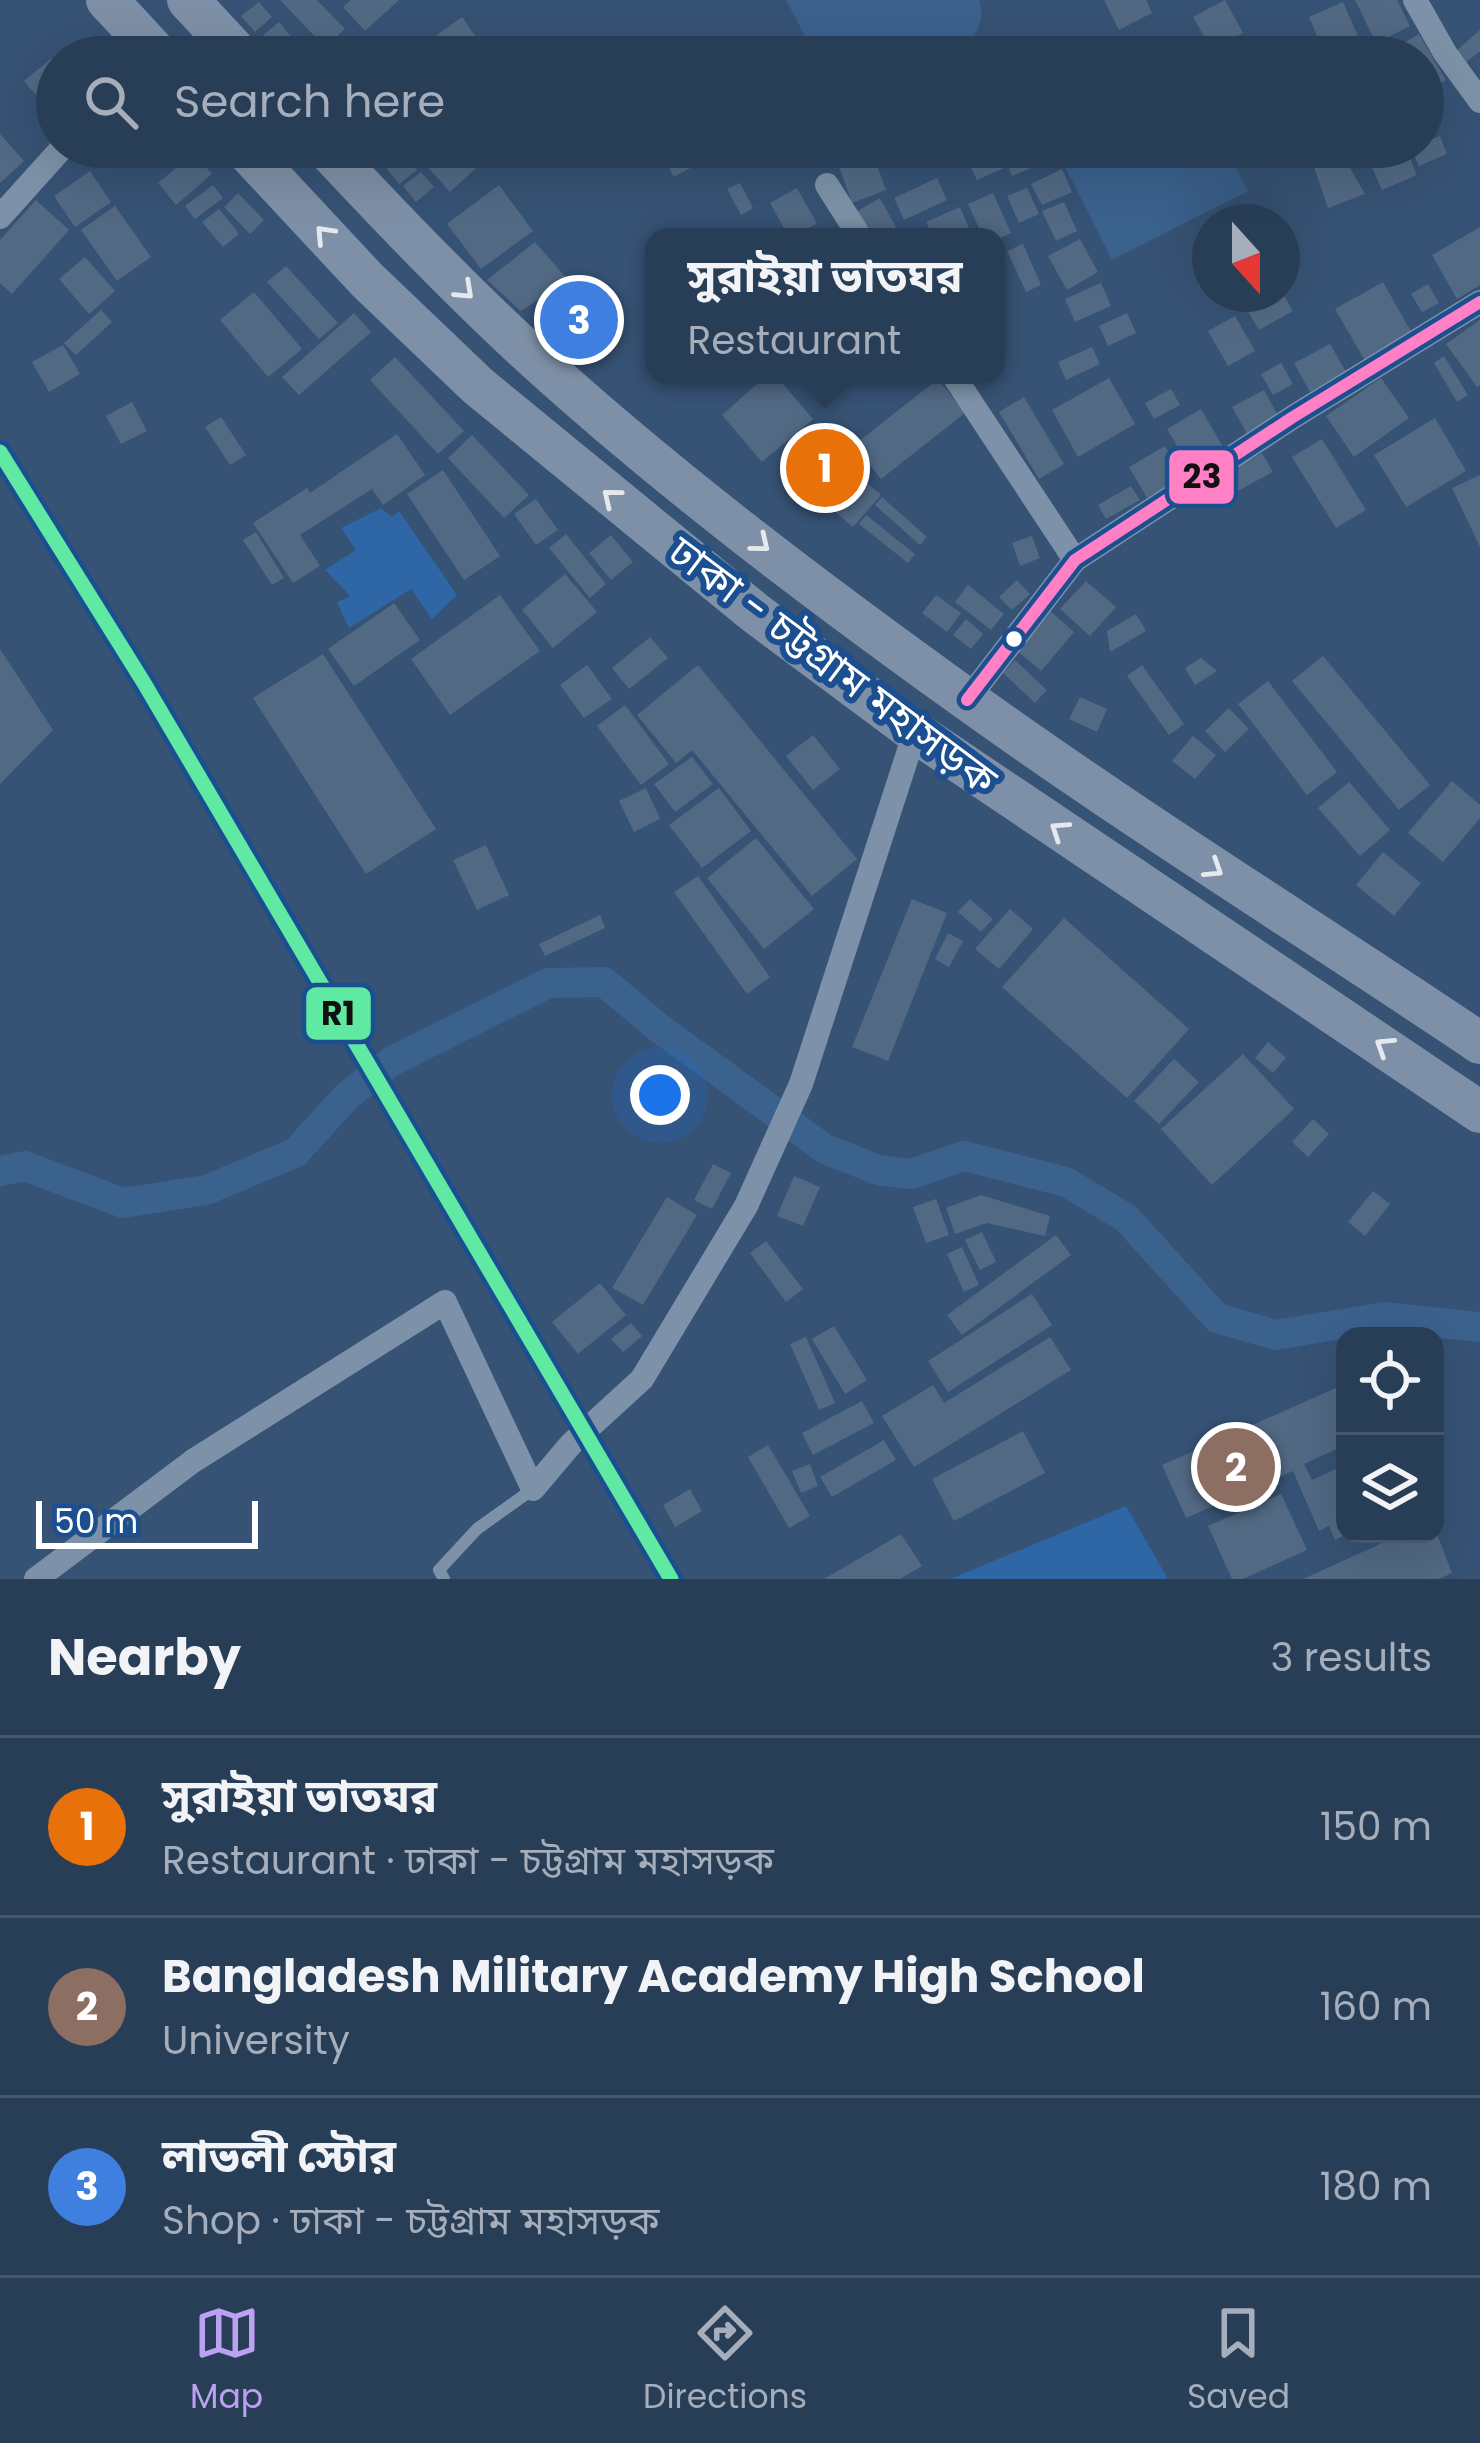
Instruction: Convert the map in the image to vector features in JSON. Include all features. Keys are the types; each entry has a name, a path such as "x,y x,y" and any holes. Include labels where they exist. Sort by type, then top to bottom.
{"highway":[{"path":"107,0 138,36"},
{"path":"188,0 221,36"},
{"name":"ঢাকা - চট্টগ্রাম মহাসড়ক","path":"263,168 367,280 478,386 754,612 915,732 1480,1112"},
{"name":"ঢাকা - চট্টগ্রাম মহাসড়ক","path":"344,168 418,248 530,353 787,565 967,700 1480,1043"}],"street":[{"path":"1415,0 1435,36"},
{"path":"1444,51 1480,101"},
{"path":"0,217 44,168"},
{"path":"827,185 854,228"},
{"path":"967,700 1075,560 1480,302"},
{"path":"959,384 1075,560"},
{"path":"36,1579 193,1461 445,1301 533,1489 572,1444 642,1378 746,1206 801,1084 915,732"}],"lane":[{"path":"440,1576 477,1529 533,1489"}],"shaded area":[{"path":"786,0 979,0 981,9 973,36 805,36"},
{"path":"1066,168 1236,168 1248,191 1222,204 1192,204 1192,219 1112,260"},
{"path":"381,508 392,517 399,511 457,595 432,619 411,589 349,628 337,602 350,596 325,570 356,550 341,528"},
{"path":"1126,1506 1168,1579 950,1579"}],"building":[{"path":"280,0 317,0 345,29 337,36 314,36"},
{"path":"351,0 399,0 365,31 343,7"},
{"path":"1104,0 1146,0 1152,13 1119,30"},
{"path":"1225,0 1243,33 1204,36 1193,17"},
{"path":"1355,0 1397,0 1410,26 1390,36 1373,36"},
{"path":"259,2 272,17 255,32 241,16"},
{"path":"1343,2 1358,36 1317,36 1309,17"},
{"path":"462,17 475,36 435,36"},
{"path":"279,22 290,36 262,36"},
{"path":"1480,30 1480,51 1464,64 1455,52"},
{"path":"36,71 36,95 24,81"},
{"path":"0,134 24,161 0,183"},
{"path":"176,168 207,168 212,174 176,205 158,183"},
{"path":"386,168 415,168 417,170 399,184"},
{"path":"429,168 476,168 450,192"},
{"path":"669,168 691,168 674,177"},
{"path":"839,168 878,168 886,190 852,203"},
{"path":"971,168 1004,168 977,180"},
{"path":"1009,168 1032,168 1012,176"},
{"path":"1314,168 1350,168 1365,194 1328,208"},
{"path":"1372,168 1414,168 1417,175 1382,190"},
{"path":"1062,169 1072,192 1042,205 1031,184"},
{"path":"90,171 111,202 75,227 54,196"},
{"path":"421,172 434,187 416,202 403,186"},
{"path":"937,178 947,200 904,220 894,198"},
{"path":"740,183 753,208 741,215 727,189"},
{"path":"213,185 223,198 195,219 185,206"},
{"path":"499,185 533,231 481,269 447,224"},
{"path":"797,188 817,224 784,228 770,203"},
{"path":"1027,188 1039,214 1019,223 1007,196"},
{"path":"238,193 264,220 250,234 224,207"},
{"path":"993,193 1011,233 1005,236 1005,228 979,228 968,204"},
{"path":"880,198 896,228 863,228 854,213"},
{"path":"36,200 69,230 12,294 0,283 0,240"},
{"path":"1064,202 1077,231 1056,241 1042,211"},
{"path":"115,206 151,257 117,281 81,230"},
{"path":"960,207 969,228 929,228 926,222"},
{"path":"219,209 239,234 223,247 202,222"},
{"path":"1480,227 1480,285 1457,299 1432,255"},
{"path":"1080,239 1098,272 1067,290 1048,256"},
{"path":"535,242 568,280 521,311 487,280"},
{"path":"1023,244 1041,285 1026,292 1007,251"},
{"path":"85,257 115,291 89,314 59,279"},
{"path":"286,266 338,323 319,339 267,282"},
{"path":"1383,282 1414,337 1367,364 1335,309"},
{"path":"1101,283 1111,306 1075,322 1065,299"},
{"path":"1428,284 1439,303 1422,312 1411,294"},
{"path":"588,289 610,318 572,347 548,323"},
{"path":"254,292 302,349 268,377 220,320"},
{"path":"101,310 112,322 76,355 64,343"},
{"path":"1248,312 1291,312 1259,330"},
{"path":"354,313 371,332 299,395 282,377"},
{"path":"1127,313 1136,333 1108,346 1099,326"},
{"path":"1235,316 1255,351 1228,366 1208,331"},
{"path":"1480,320 1480,385 1477,387 1446,344"},
{"path":"1330,344 1346,372 1310,392 1294,363"},
{"path":"63,345 80,374 49,392 32,362"},
{"path":"1092,347 1100,364 1066,380 1058,362"},
{"path":"1444,356 1468,395 1457,402 1434,363"},
{"path":"395,357 464,431 438,454 370,380"},
{"path":"1281,363 1293,384 1273,395 1261,374"},
{"path":"1109,378 1135,424 1078,457 1052,410"},
{"path":"1381,378 1409,418 1354,457 1326,416"},
{"path":"757,384 783,384 813,419 762,462 722,415"},
{"path":"932,384 942,384 965,413 881,479 854,445"},
{"path":"1171,389 1180,405 1154,419 1145,403"},
{"path":"1264,390 1280,419 1249,437 1232,407"},
{"path":"1024,397 1064,464 1039,479 999,412"},
{"path":"132,402 147,431 121,444 106,416"},
{"path":"1201,409 1226,452 1193,472 1167,429"},
{"path":"221,417 246,455 230,465 205,427"},
{"path":"1435,418 1466,471 1406,507 1374,455"},
{"path":"397,434 425,475 383,505 372,489 300,535 320,566 293,583 253,523 307,488 310,493"},
{"path":"830,434 859,462 819,502 791,474"},
{"path":"472,435 529,495 504,518 448,458"},
{"path":"1322,439 1366,510 1336,528 1292,457"},
{"path":"1165,446 1183,477 1147,498 1129,467"},
{"path":"1262,453 1273,472 1208,507 1198,488"},
{"path":"443,470 500,556 464,580 407,494"},
{"path":"1480,475 1480,547 1452,488"},
{"path":"860,477 881,495 853,527 832,509"},
{"path":"1131,486 1140,500 1106,519 1098,505"},
{"path":"882,497 927,537 920,545 875,505"},
{"path":"536,499 558,530 536,545 514,514"},
{"path":"866,515 915,554 908,563 859,524"},
{"path":"256,532 284,578 272,585 243,540"},
{"path":"566,534 606,584 590,598 549,548"},
{"path":"611,535 633,562 611,580 589,553"},
{"path":"1032,536 1040,558 1020,566 1012,543"},
{"path":"565,574 597,612 553,648 522,610"},
{"path":"1017,580 1030,594 1012,610 999,597"},
{"path":"1086,581 1116,607 1090,636 1060,609"},
{"path":"968,585 1004,614 991,630 955,602"},
{"path":"500,595 540,651 450,715 411,659"},
{"path":"936,595 961,613 947,632 922,613"},
{"path":"394,603 420,640 354,686 328,649"},
{"path":"1048,609 1074,632 1041,671 1015,649"},
{"path":"1136,614 1146,631 1110,652 1107,631"},
{"path":"966,619 983,634 971,649 953,635"},
{"path":"650,637 668,658 629,689 612,668"},
{"path":"0,649 53,730 0,784"},
{"path":"323,654 436,829 366,874 253,698"},
{"path":"1323,656 1430,785 1399,810 1292,681"},
{"path":"1201,658 1217,671 1195,685 1185,668"},
{"path":"1015,660 1047,690 1035,703 1003,673"},
{"path":"587,665 612,699 584,718 560,685"},
{"path":"698,665 857,859 812,896 692,750 676,763 637,715"},
{"path":"1142,665 1184,724 1169,735 1127,676"},
{"path":"1268,681 1337,772 1307,795 1238,704"},
{"path":"1080,697 1107,709 1097,732 1069,719"},
{"path":"625,705 669,764 641,785 597,726"},
{"path":"1229,708 1249,729 1225,752 1205,731"},
{"path":"813,735 840,769 813,790 786,756"},
{"path":"1193,736 1216,755 1195,779 1172,761"},
{"path":"692,757 713,784 675,812 654,784"},
{"path":"1452,781 1480,805 1480,818 1443,862 1408,833"},
{"path":"1349,782 1390,830 1360,856 1318,808"},
{"path":"646,788 660,819 634,832 619,801"},
{"path":"719,788 751,831 702,868 669,825"},
{"path":"756,838 814,909 764,949 707,878"},
{"path":"486,845 509,895 477,910 453,860"},
{"path":"1383,852 1421,883 1394,916 1356,885"},
{"path":"698,876 770,977 747,994 674,892"},
{"path":"912,899 947,913 888,1061 852,1047"},
{"path":"970,899 993,919 981,932 958,912"},
{"path":"1010,909 1033,929 999,969 975,949"},
{"path":"600,915 605,928 545,956 539,944"},
{"path":"1064,918 1189,1029 1127,1098 1002,987"},
{"path":"948,933 963,941 949,967 935,959"},
{"path":"1268,1042 1286,1058 1273,1073 1255,1058"},
{"path":"1243,1054 1294,1109 1212,1185 1161,1129"},
{"path":"1174,1059 1199,1082 1159,1124 1134,1101"},
{"path":"1313,1119 1329,1134 1308,1157 1292,1142"},
{"path":"713,1164 731,1173 712,1209 694,1200"},
{"path":"794,1176 820,1187 803,1226 777,1216"},
{"path":"1373,1191 1390,1204 1365,1236 1348,1222"},
{"path":"981,1195 1050,1216 1045,1236 987,1223 955,1234 946,1208"},
{"path":"667,1197 697,1215 643,1305 612,1288"},
{"path":"936,1199 949,1235 926,1243 913,1207"},
{"path":"982,1232 996,1262 980,1270 965,1240"},
{"path":"1056,1235 1071,1255 962,1335 947,1315"},
{"path":"766,1241 803,1289 786,1302 750,1253"},
{"path":"962,1247 979,1285 964,1292 947,1254"},
{"path":"600,1283 626,1315 578,1354 552,1322"},
{"path":"1032,1294 1052,1325 948,1392 928,1361"},
{"path":"631,1323 642,1336 623,1352 611,1339"},
{"path":"834,1326 867,1380 845,1394 812,1339"},
{"path":"806,1337 835,1403 819,1410 790,1344"},
{"path":"1050,1337 1071,1370 914,1467 882,1416 933,1385 944,1403"},
{"path":"1336,1388 1336,1449 1304,1464 1312,1480 1336,1469 1335,1540 1329,1526 1319,1531 1293,1471 1186,1518 1162,1465"},
{"path":"862,1401 874,1423 813,1455 802,1433"},
{"path":"1023,1431 1045,1473 954,1521 932,1479"},
{"path":"884,1440 896,1460 832,1497 820,1477"},
{"path":"768,1445 810,1516 789,1528 748,1457"},
{"path":"810,1464 818,1486 801,1493 792,1471"},
{"path":"690,1489 702,1511 675,1527 663,1505"},
{"path":"1281,1494 1307,1550 1243,1579 1232,1579 1208,1526"},
{"path":"901,1534 922,1566 900,1579 824,1579"},
{"path":"1382,1543 1440,1543 1452,1573 1439,1579 1303,1579"}],"waterway":[{"path":"0,1171 25,1166 123,1203 206,1190 295,1153 347,1096 392,1061 548,983 604,982 825,1149 878,1170 911,1174 964,1156 1066,1182 1126,1218 1217,1318 1276,1335 1384,1317 1480,1327"}],"transit line":[{"name":"23","path":"967,700 1075,560 1480,302"},
{"name":"R1","path":"0,452 144,683 671,1579"}],"place":[{"name":"লাভলী স্টোর","path":"579,320"},
{"name":"সুরাইয়া ভাতঘর","path":"825,468"},
{"name":"Bangladesh Military Academy High School","path":"1236,1467"}]}
